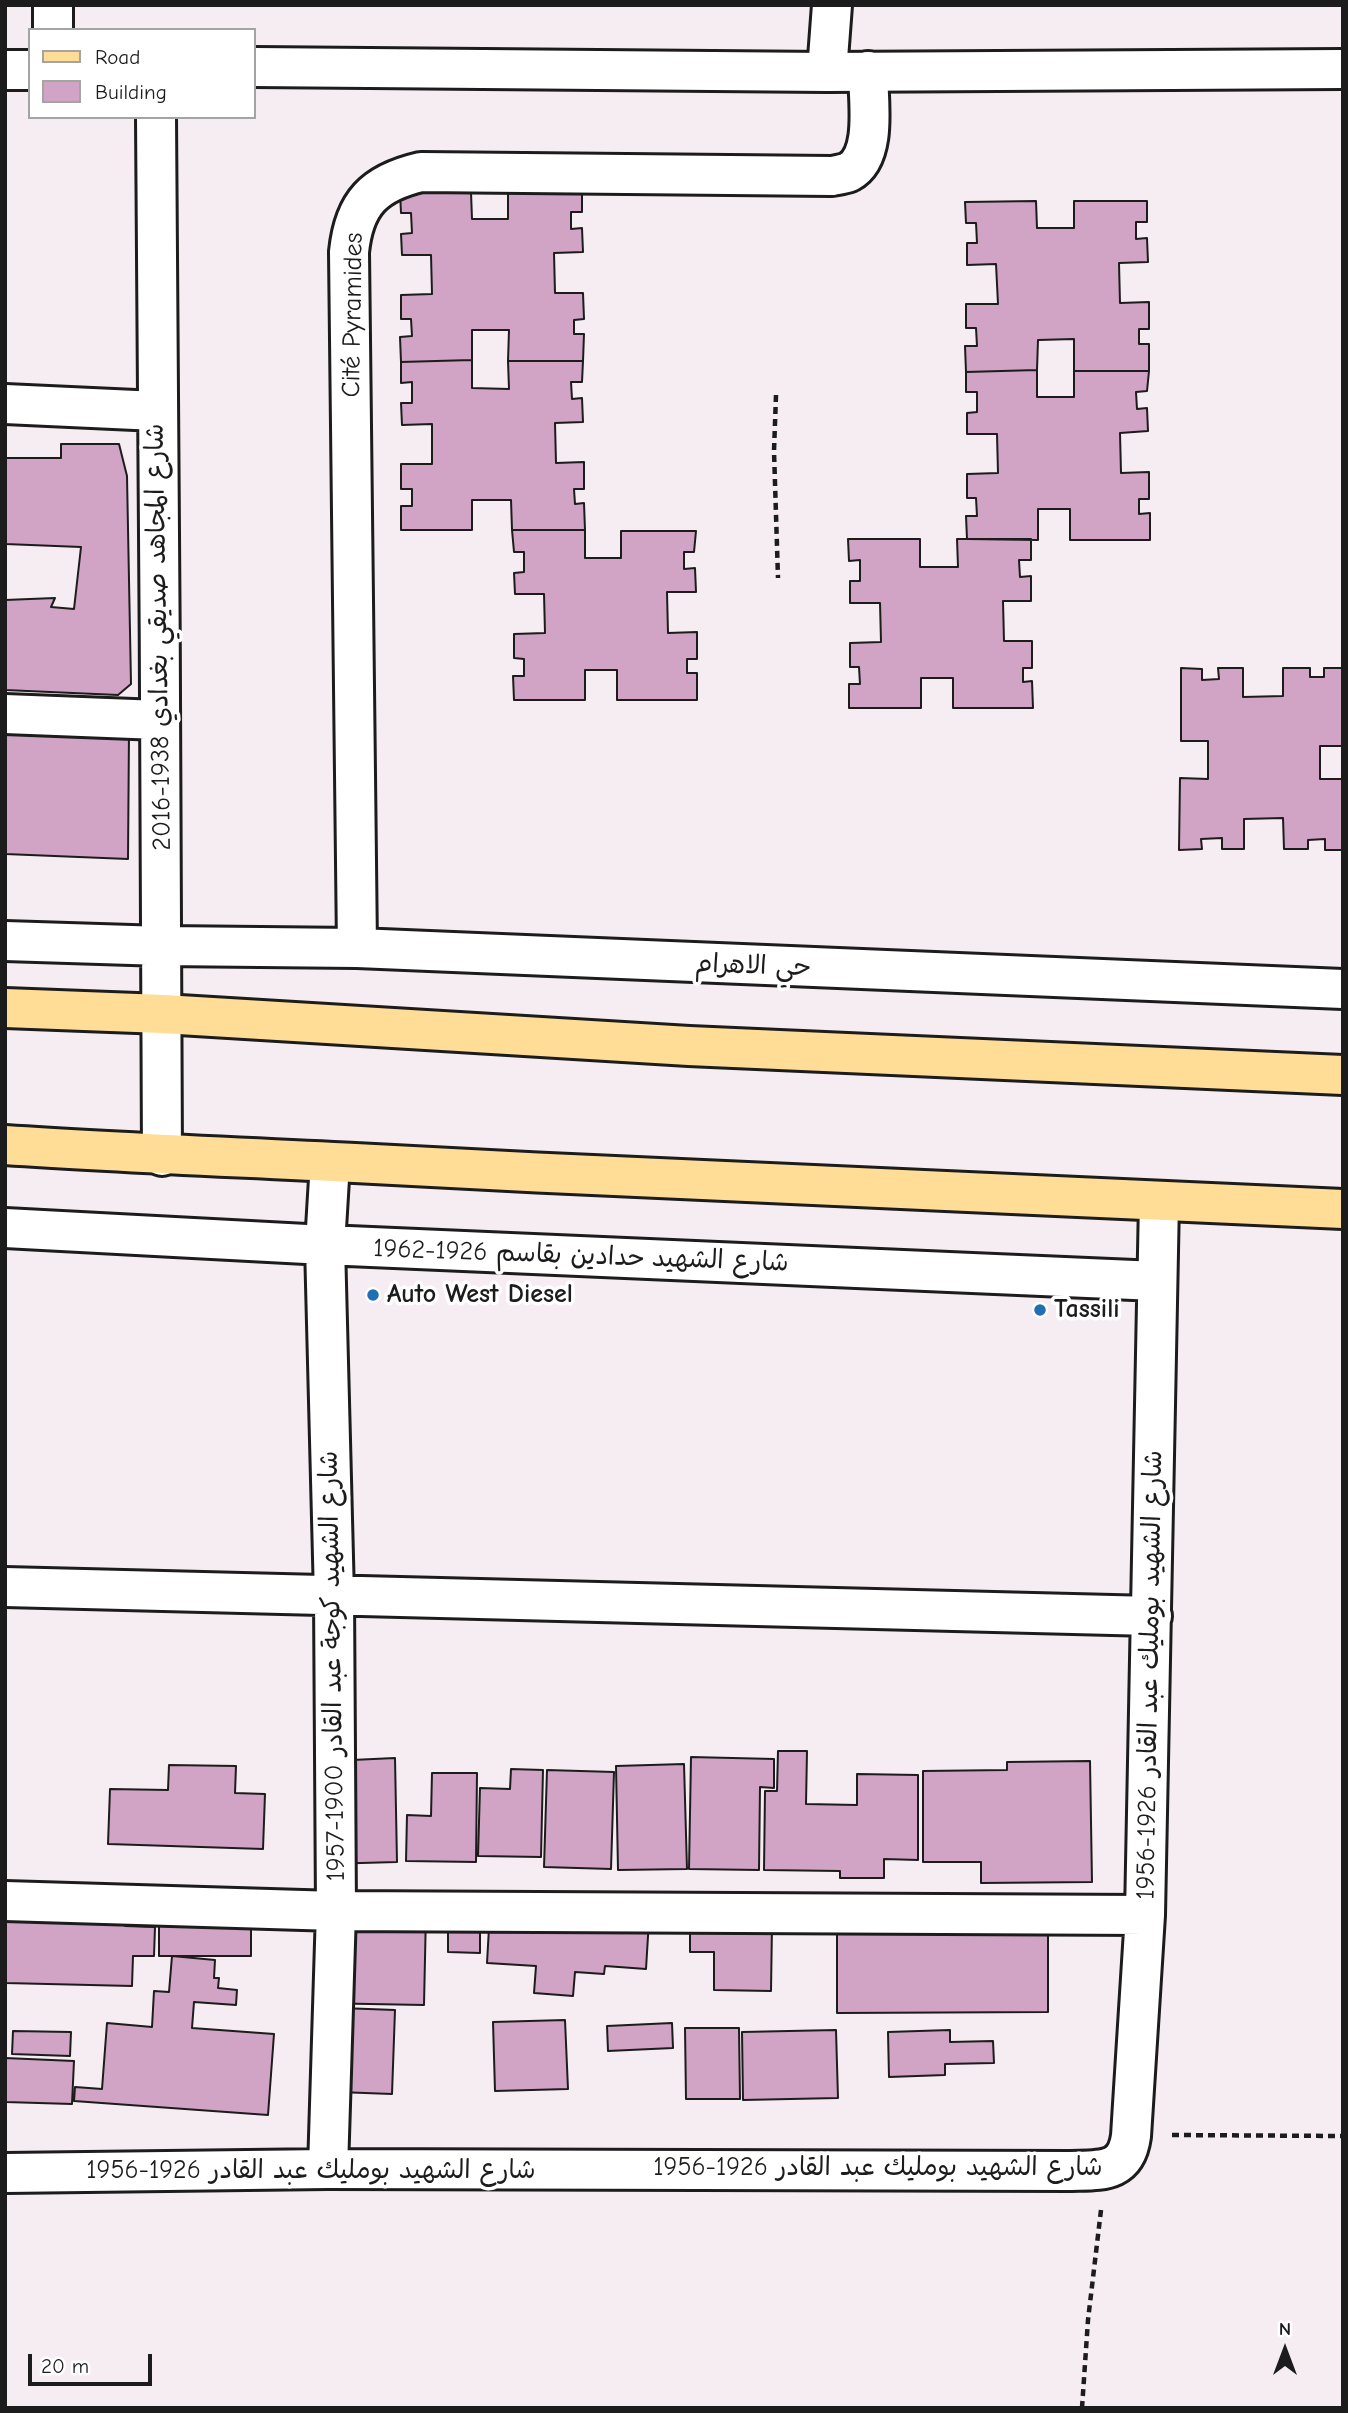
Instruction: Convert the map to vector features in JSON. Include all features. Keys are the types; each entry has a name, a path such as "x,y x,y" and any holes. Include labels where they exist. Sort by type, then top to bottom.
{"main road":[{"path":"5,1009 163,1014 675,1045 1343,1075"},
{"path":"5,1145 162,1156 1343,1209"}],"street":[{"path":"53,5 53,28"},
{"path":"827,72 832,5"},
{"path":"256,67 827,72 1343,69"},
{"path":"5,70 28,69"},
{"name":"Cité Pyramides","path":"358,948 349,253 351,230 360,209 377,190 397,178 421,172 819,176 849,172 862,160 869,145 868,71"},
{"name":"شارع المجاهد صديقي بغدادي 1938-2016","path":"156,119 163,946 162,1156"},
{"path":"5,404 157,411"},
{"path":"5,714 159,720"},
{"name":"حي الاهرام","path":"5,941 358,948 1343,989"},
{"name":"شارع الشهيد كوجة عبد القادر 1900-1957","path":"328,2169 335,1911 334,1596 325,1245 330,1162"},
{"name":"شارع الشهيد بومليك عبد القادر 1926-1956","path":"5,2172 328,2169 1106,2170 1115,2166 1129,2148 1131,2136 1145,1915 1159,1201"},
{"name":"شارع الشهيد حدادين بقاسم 1926-1962","path":"5,1228 325,1245 1157,1281"},
{"path":"5,1587 1152,1616"},
{"path":"5,1901 335,1911 1145,1915"}],"path":[{"path":"776,395 774,451 778,578"},
{"path":"1131,2136 1343,2136"},
{"path":"1082,2408 1088,2320 1106,2170"}],"building":[{"path":"508,191 582,192 582,212 571,212 571,229 582,228 583,252 554,253 555,293 583,293 584,319 574,320 574,334 584,334 583,361 508,361 509,330 472,330 472,360 401,362 400,337 412,336 411,319 401,319 401,295 432,294 431,255 402,255 401,234 412,233 411,213 401,213 400,192 471,192 472,219 508,219"},
{"path":"1036,201 1037,228 1074,228 1074,201 1147,201 1147,222 1136,222 1136,239 1147,238 1148,262 1119,263 1120,303 1149,302 1149,329 1139,329 1139,344 1149,344 1149,371 1074,371 1074,339 1038,340 1037,370 966,372 965,346 977,346 976,328 966,328 966,304 998,304 996,264 967,265 967,243 977,243 976,223 966,223 965,202"},
{"path":"472,360 472,388 509,389 508,361 583,361 582,382 571,382 572,399 582,398 583,422 555,423 556,463 584,462 584,489 574,489 575,504 584,503 585,530 512,530 511,500 472,500 472,530 401,530 401,506 412,506 412,489 401,489 401,464 432,464 432,424 402,425 401,403 412,403 412,382 401,383 401,362"},
{"path":"1037,370 1037,397 1074,397 1074,371 1149,371 1147,391 1136,392 1137,409 1147,408 1148,431 1120,433 1121,473 1149,472 1149,499 1139,499 1139,514 1150,513 1150,540 1070,540 1070,509 1038,509 1038,540 967,539 966,516 977,516 976,498 967,498 967,474 998,473 997,434 967,434 967,413 977,412 977,392 966,392 966,372"},
{"path":"61,444 119,444 127,476 131,684 118,695 5,690 5,600 55,598 51,607 74,609 81,547 5,544 5,458 61,458"},
{"path":"512,530 585,530 585,558 621,558 621,531 696,531 694,552 684,552 684,569 695,568 696,592 667,592 668,633 697,632 697,659 687,659 687,673 697,673 697,700 617,700 617,670 585,670 585,700 514,700 513,676 524,676 524,659 514,658 514,634 545,633 544,594 515,594 514,573 524,572 524,552 514,552"},
{"path":"848,539 920,539 920,567 958,567 957,539 1031,539 1031,560 1019,560 1020,577 1031,576 1031,601 1003,601 1004,641 1032,641 1032,668 1023,668 1023,682 1032,681 1033,708 953,708 953,678 921,678 921,708 849,708 849,684 860,684 859,667 850,667 850,643 881,642 880,603 850,603 850,581 860,581 860,560 849,561"},
{"path":"1181,668 1202,669 1202,680 1219,679 1218,668 1243,668 1243,697 1283,696 1283,668 1310,668 1310,677 1324,677 1324,668 1343,668 1343,746 1320,746 1320,779 1343,779 1343,850 1325,850 1325,839 1308,840 1308,849 1284,849 1283,818 1244,819 1244,849 1222,849 1222,838 1201,839 1202,849 1179,850 1180,778 1208,779 1208,741 1181,741"},
{"path":"5,727 129,732 128,859 5,854"},
{"path":"778,1751 807,1751 806,1804 857,1805 857,1774 918,1775 918,1860 884,1859 884,1878 840,1878 840,1871 764,1870 765,1791 777,1791"},
{"path":"691,1757 774,1759 774,1788 760,1787 759,1870 689,1869"},
{"path":"395,1758 397,1862 325,1864 352,1760"},
{"path":"1090,1761 1092,1882 981,1883 981,1862 923,1862 923,1771 1007,1770 1007,1762"},
{"path":"684,1764 687,1869 618,1870 616,1766"},
{"path":"169,1765 236,1766 235,1793 265,1794 263,1849 108,1844 110,1789 168,1790"},
{"path":"511,1769 543,1770 541,1857 478,1856 480,1788 510,1789"},
{"path":"547,1770 614,1772 611,1869 544,1867"},
{"path":"432,1773 477,1773 476,1862 406,1861 407,1815 431,1816"},
{"path":"5,1897 125,1900 125,1926 155,1927 154,1956 133,1956 132,1986 5,1983"},
{"path":"159,1906 251,1907 251,1956 159,1956"},
{"path":"347,1910 426,1912 424,2005 315,2003"},
{"path":"490,1910 649,1920 646,1969 605,1966 604,1974 575,1972 573,1996 534,1993 536,1966 487,1963"},
{"path":"448,1923 480,1923 480,1953 448,1952"},
{"path":"690,1924 772,1925 771,1991 714,1990 714,1952 690,1952"},
{"path":"837,1925 1048,1925 1048,2012 837,2013"},
{"path":"172,1956 215,1960 214,1978 219,1978 218,1988 237,1990 236,2005 194,2002 192,2028 274,2034 268,2115 74,2101 75,2087 102,2089 107,2023 152,2027 154,1991 169,1992"},
{"path":"314,2007 395,2010 392,2094 311,2091"},
{"path":"565,2020 568,2089 495,2091 493,2022"},
{"path":"672,2023 673,2048 608,2051 607,2026"},
{"path":"685,2028 739,2028 740,2099 686,2099"},
{"path":"836,2030 838,2098 743,2100 742,2032"},
{"path":"950,2030 950,2042 993,2041 994,2063 945,2064 945,2075 889,2077 888,2032"},
{"path":"13,2031 71,2032 70,2056 12,2054"},
{"path":"5,2058 74,2061 72,2104 5,2102"}],"place":[{"name":"Auto West Diesel","path":"373,1295"},
{"name":"Tassili","path":"1040,1310"}]}
